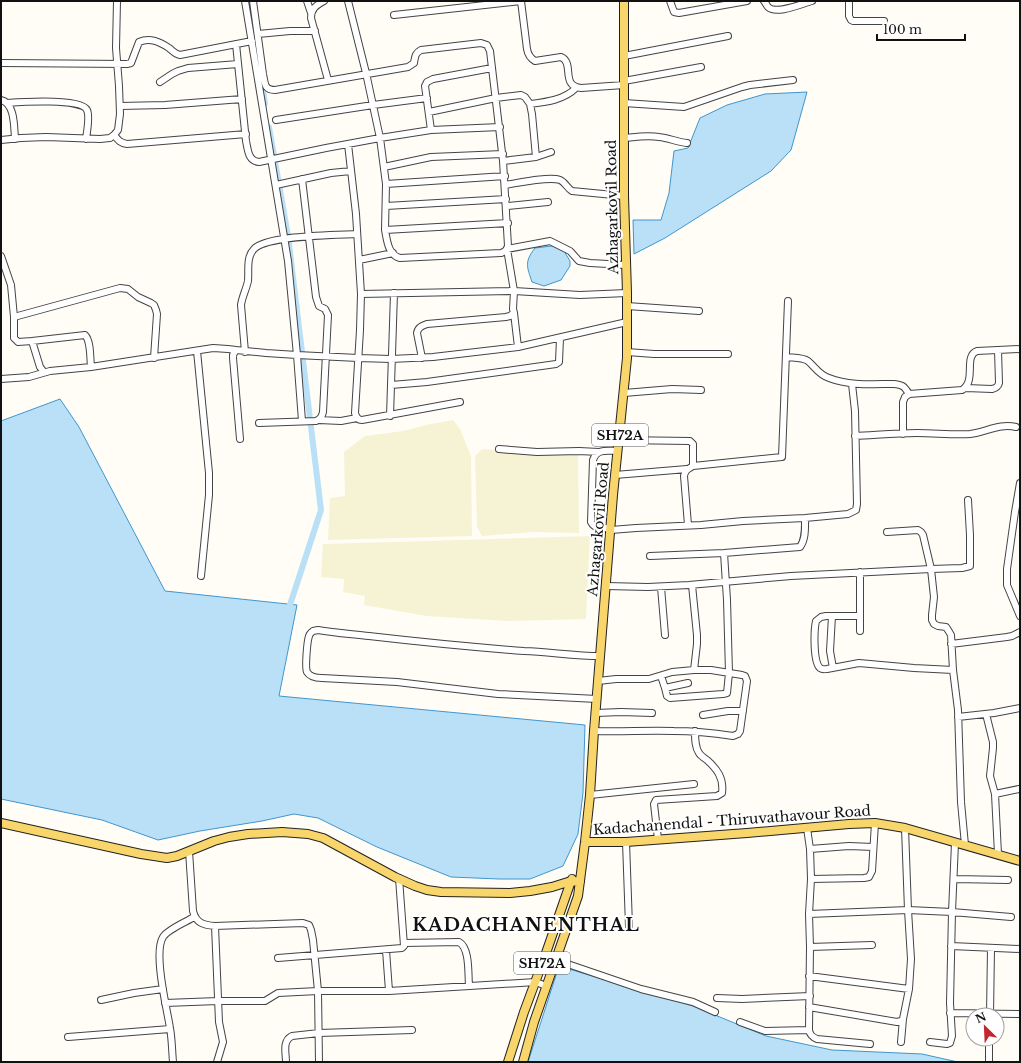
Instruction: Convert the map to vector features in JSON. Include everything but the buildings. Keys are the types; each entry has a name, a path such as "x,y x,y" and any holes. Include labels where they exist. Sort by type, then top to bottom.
{"main road":[{"name":"Azhagarkovil Road","path":"523,1062 534,1022 578,896 586,842 615,475 627,352 624,196 624,1"},
{"name":"Kadachanendal - Thiruvathavour Road","path":"586,842 626,842 875,823 905,828 1020,861"},
{"path":"1,824 167,858 177,856 214,841 229,837 282,832 308,834 323,838 416,886 427,890 441,892 510,893 552,887 571,881 580,882"},
{"name":"Azhagarkovil Road","path":"508,1062 524,1012 571,881 582,867"}],"street":[{"path":"1,140 46,137 100,139 110,138 114,135 118,130 120,114 116,48 117,1"},
{"path":"246,1 287,239 288,261 301,355 305,421"},
{"path":"253,1 263,74 267,88 270,90 408,67 414,63 415,54 421,50 481,43 487,45 490,51 500,127 508,223 507,250 514,291 513,308 518,347"},
{"path":"307,1 328,80"},
{"path":"311,14 316,5 324,1"},
{"path":"348,1 380,138 386,184 386,230 389,246 396,257 501,253 507,250 550,241 570,251 579,260 590,263 626,265"},
{"path":"394,15 521,1 526,49 529,56 535,60 561,57 564,58 566,61 569,81 576,88"},
{"path":"670,1 674,12 679,13 747,1"},
{"path":"764,1 767,6 772,9 781,10 812,1"},
{"path":"849,1 849,16 850,20 853,22 884,21"},
{"path":"258,34 290,31 315,31"},
{"path":"624,56 728,36"},
{"path":"1,63 127,64 131,63 139,42 144,40 156,42 169,48 176,54 252,41"},
{"path":"236,44 249,155 254,162 380,138 432,130 500,127"},
{"path":"160,82 178,71 188,68 238,64"},
{"path":"530,104 563,97 576,88 624,83 701,67"},
{"path":"432,130 425,86 427,82 433,79 492,68"},
{"path":"624,103 684,107 750,85 793,80"},
{"path":"429,112 496,98 521,95 525,97 530,104 536,156"},
{"path":"276,120 427,98"},
{"path":"120,106 165,105 242,99"},
{"path":"1,100 8,103 11,107 16,139"},
{"path":"8,103 70,102 79,104 87,110 88,117 86,139"},
{"path":"114,135 121,143 126,144 246,134"},
{"path":"624,138 651,136 687,143"},
{"path":"348,144 356,214 361,294 355,413 357,418"},
{"path":"384,167 432,157 503,158 536,156 551,152"},
{"path":"278,184 330,173 351,171"},
{"path":"386,184 505,176"},
{"path":"302,179 317,303 325,309 328,314 323,412 322,417 318,420"},
{"path":"505,185 549,179 563,182 572,191 624,196"},
{"path":"386,206 548,202"},
{"path":"386,230 508,223"},
{"path":"245,352 241,305 247,283 251,254 254,248 261,244 308,236 357,234"},
{"path":"359,260 393,253"},
{"path":"1,256 11,285 14,338 20,342 85,335 87,337 91,367"},
{"path":"14,317 120,288 125,288 138,297 151,303 156,310 154,358"},
{"path":"361,294 514,291 580,295 627,293"},
{"path":"390,416 394,293"},
{"path":"615,475 782,457 788,301"},
{"path":"627,306 699,311"},
{"path":"422,358 417,332 417,329 420,326 427,324 506,318 514,313"},
{"path":"1,379 29,377 50,371 91,367 220,348 245,352 358,358 422,358 518,347 627,322"},
{"path":"391,385 427,382 556,364 559,362 560,338"},
{"path":"32,341 38,361 44,372"},
{"path":"966,388 969,383 972,354 977,351 1020,349"},
{"path":"236,350 233,358 240,440"},
{"path":"903,434 903,402 905,397 909,394 962,390 966,388 996,388 998,386 998,350"},
{"path":"197,351 209,484 201,576"},
{"path":"627,352 654,354 728,354"},
{"path":"786,357 801,358 808,361 820,374 828,378 852,384 900,385 904,387 909,394"},
{"path":"600,452 596,454 593,460 591,522 595,527 611,529 636,528 848,514 856,510 857,504 855,410 852,384"},
{"path":"624,393 672,389 701,390"},
{"path":"259,423 318,420 341,421 357,418 362,420 460,402"},
{"path":"855,436 970,434 983,432 1001,426 1009,425 1016,427"},
{"path":"619,440 690,441 693,444 690,467 684,476 688,525"},
{"path":"499,449 537,452 600,452 618,450"},
{"path":"1020,483 1007,569 1008,585 1020,616"},
{"path":"606,586 661,587 860,572 962,568 970,566 971,550 968,500"},
{"path":"650,556 724,553 800,547 803,544 804,539 805,518"},
{"path":"887,532 918,530 921,532 932,569 934,597 932,620 934,624 946,627 950,635 958,717 961,802 965,845"},
{"path":"661,676 667,696 670,698 725,694 728,691 727,600 724,553"},
{"path":"860,572 860,631"},
{"path":"692,585 697,635 694,670"},
{"path":"661,587 665,635"},
{"path":"832,616 830,651 834,668"},
{"path":"860,616 821,617 816,621 815,653 820,668 834,668 859,663 953,670"},
{"path":"597,699 498,694 397,682 322,678 309,674 306,671 306,666 309,637 314,631 318,630 342,634 467,647 576,656 600,656"},
{"path":"951,644 1007,637 1020,632"},
{"path":"594,731 674,731 733,736 738,734 740,731 747,681 742,675 711,670 694,670 672,672 649,679 598,681"},
{"path":"665,688 688,683"},
{"path":"958,717 1020,708"},
{"path":"703,716 728,711 743,710"},
{"path":"596,712 652,713"},
{"path":"986,714 993,742 990,776 995,794 998,854"},
{"path":"658,839 654,804 656,800 717,796 723,791 721,777 715,767 700,754 696,744 695,732"},
{"path":"590,795 694,784"},
{"path":"995,794 1019,789"},
{"path":"811,879 869,877 872,874 875,823"},
{"path":"807,828 810,849 811,879 809,914 810,1034 817,1039 870,1044"},
{"path":"900,1042 909,989 911,950 905,828"},
{"path":"626,842 628,926"},
{"path":"930,1042 947,1044 950,1043 952,1036 950,1013 951,946 955,843"},
{"path":"810,849 873,846"},
{"path":"189,851 193,911 194,917 200,923 215,926 303,923 308,925 311,930 318,991 319,1062"},
{"path":"278,958 402,948 404,946 404,942 399,878"},
{"path":"954,879 1008,880"},
{"path":"809,914 908,910 1011,917"},
{"path":"173,1062 170,1029 162,989 160,945 164,936 170,931 194,917"},
{"path":"215,926 219,1022 223,1042 217,1062"},
{"path":"404,942 459,942 463,944 467,956 469,986"},
{"path":"810,947 872,945"},
{"path":"951,946 1020,949"},
{"path":"990,1007 991,948"},
{"path":"386,950 389,991"},
{"path":"556,960 641,989 693,1002 715,1012"},
{"path":"809,976 909,989"},
{"path":"165,1003 265,1001 278,993 318,991 389,991 536,982 546,986"},
{"path":"101,1000 162,989"},
{"path":"716,998 742,999 810,996"},
{"path":"809,1007 897,1022 903,1019"},
{"path":"950,1013 965,1013"},
{"path":"1005,1014 1020,1014"},
{"path":"740,1022 766,1031 809,1030"},
{"path":"68,1037 170,1029"},
{"path":"286,1062 286,1041 292,1036 319,1033 412,1030"},
{"path":"989,1047 989,1062"}],"shaded area":[{"path":"453,420 460,429 471,456 472,536 328,540 330,498 345,496 344,452 365,436 403,431"},
{"path":"482,449 578,453 579,533 534,532 482,536 477,527 475,456"},
{"path":"590,536 586,619 508,621 426,616 364,605 365,596 343,592 344,579 321,577 323,544"}],"water":[{"path":"807,92 791,150 771,171 665,238 634,254 633,220 661,220 669,193 674,151 688,148 700,118 727,105 765,94"},
{"path":"552,246 564,251 570,261 570,266 561,280 544,286 532,282 528,265 529,257 535,248"},
{"path":"60,399 79,427 165,591 297,605 279,696 585,725 583,793 578,834 563,866 530,879 451,877 377,847 318,818 294,814 158,840 102,820 1,799 1,421"},
{"path":"559,966 693,1006 766,1036 832,1050 922,1054 958,1062 528,1062"}],"waterway":[{"path":"249,1 257,53"},
{"path":"261,76 265,104"},
{"path":"269,127 288,236 321,510 288,611"}],"district":[{"name":"KADACHANENTHAL","path":"526,925"}]}
